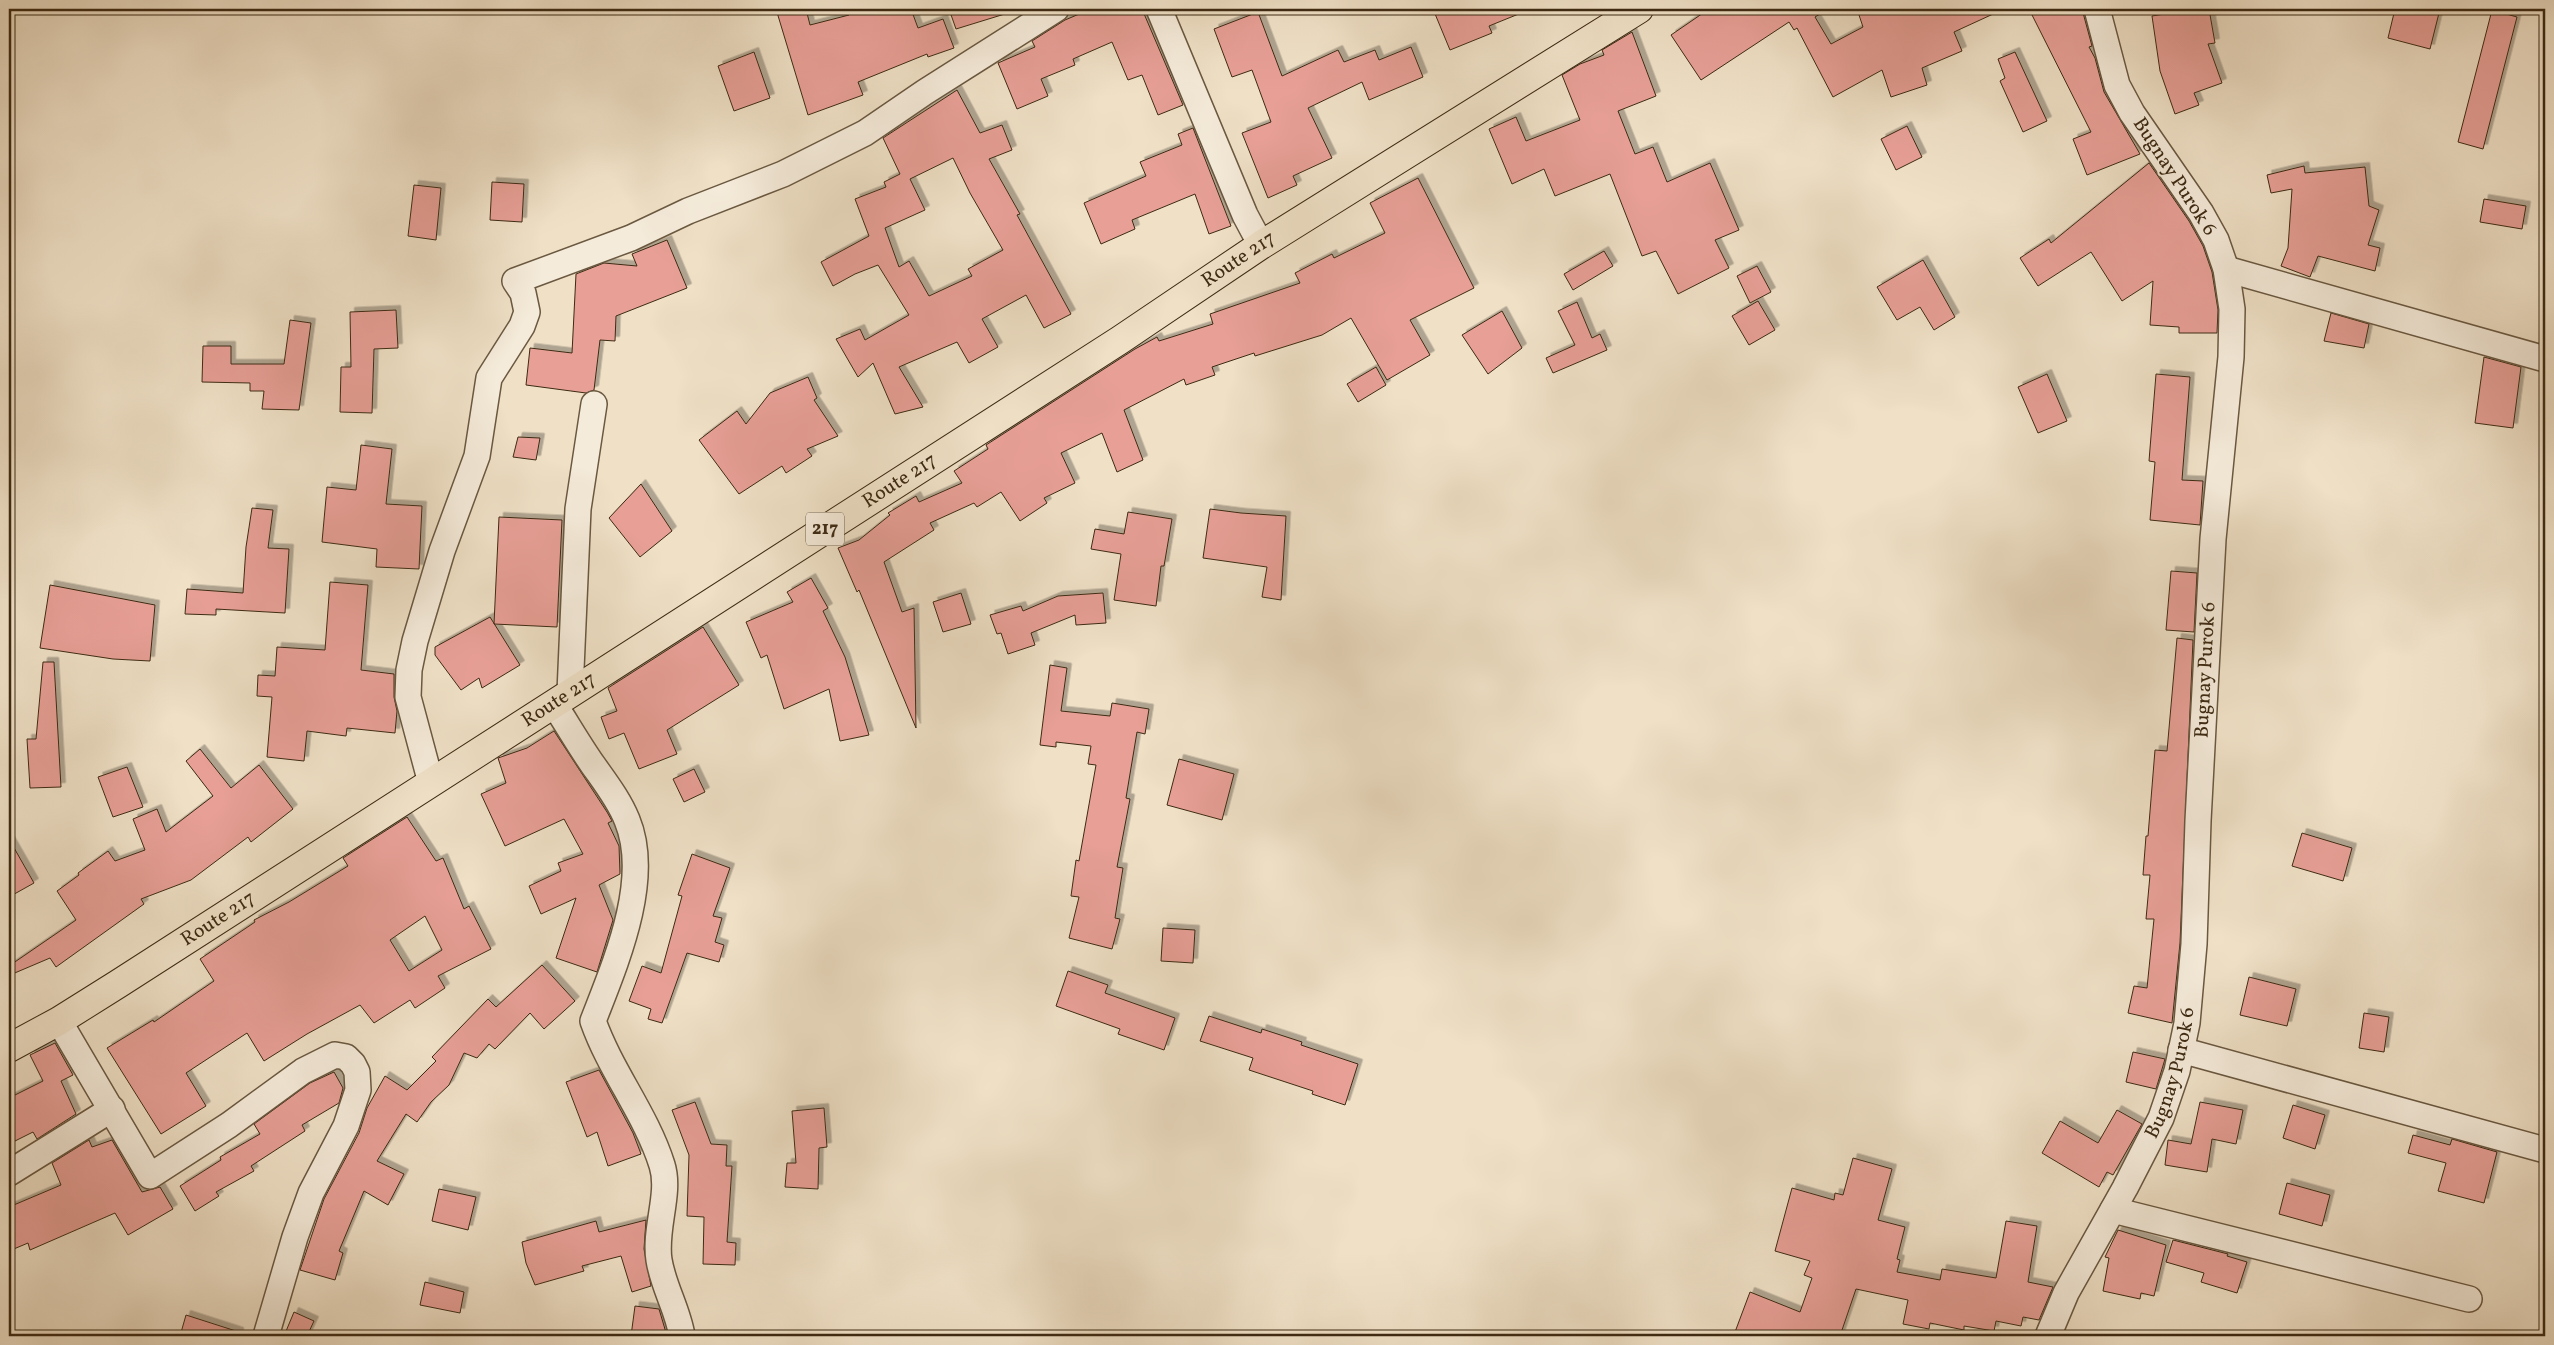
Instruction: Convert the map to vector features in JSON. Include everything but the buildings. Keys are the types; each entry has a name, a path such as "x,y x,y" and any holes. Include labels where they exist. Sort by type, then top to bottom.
{"main road":[{"name":"Route 217","path":"9,1048 59,1021 431,783 1120,340 1261,245 1639,9"}],"street":[{"path":"431,783 408,697 409,670 415,640 442,551 477,456 489,378 522,326 527,312 523,293 515,281 631,238 688,211 783,174 856,138 1056,9"},
{"path":"1158,9 1241,206 1261,245"},
{"name":"Bugnay Purok 6","path":"2048,1336 2066,1293 2162,1118 2187,1023 2194,944 2198,820 2213,539 2231,357 2232,309 2226,270 2216,240 2201,212 2132,113 2117,85 2097,9"},
{"path":"2226,270 2545,359"},
{"path":"594,404 578,508 562,698 626,818 633,836 635,860 633,897 621,945 593,1021 610,1062 646,1124 663,1168 664,1188 659,1230 659,1260 679,1319 682,1336"},
{"path":"59,1021 150,1176 229,1125 303,1070 335,1056 346,1057 353,1064 357,1072 358,1090 346,1126 308,1202 295,1237 266,1336"},
{"path":"2181,1050 2545,1150"},
{"path":"9,1173 112,1109"},
{"path":"2113,1210 2469,1299"}]}
